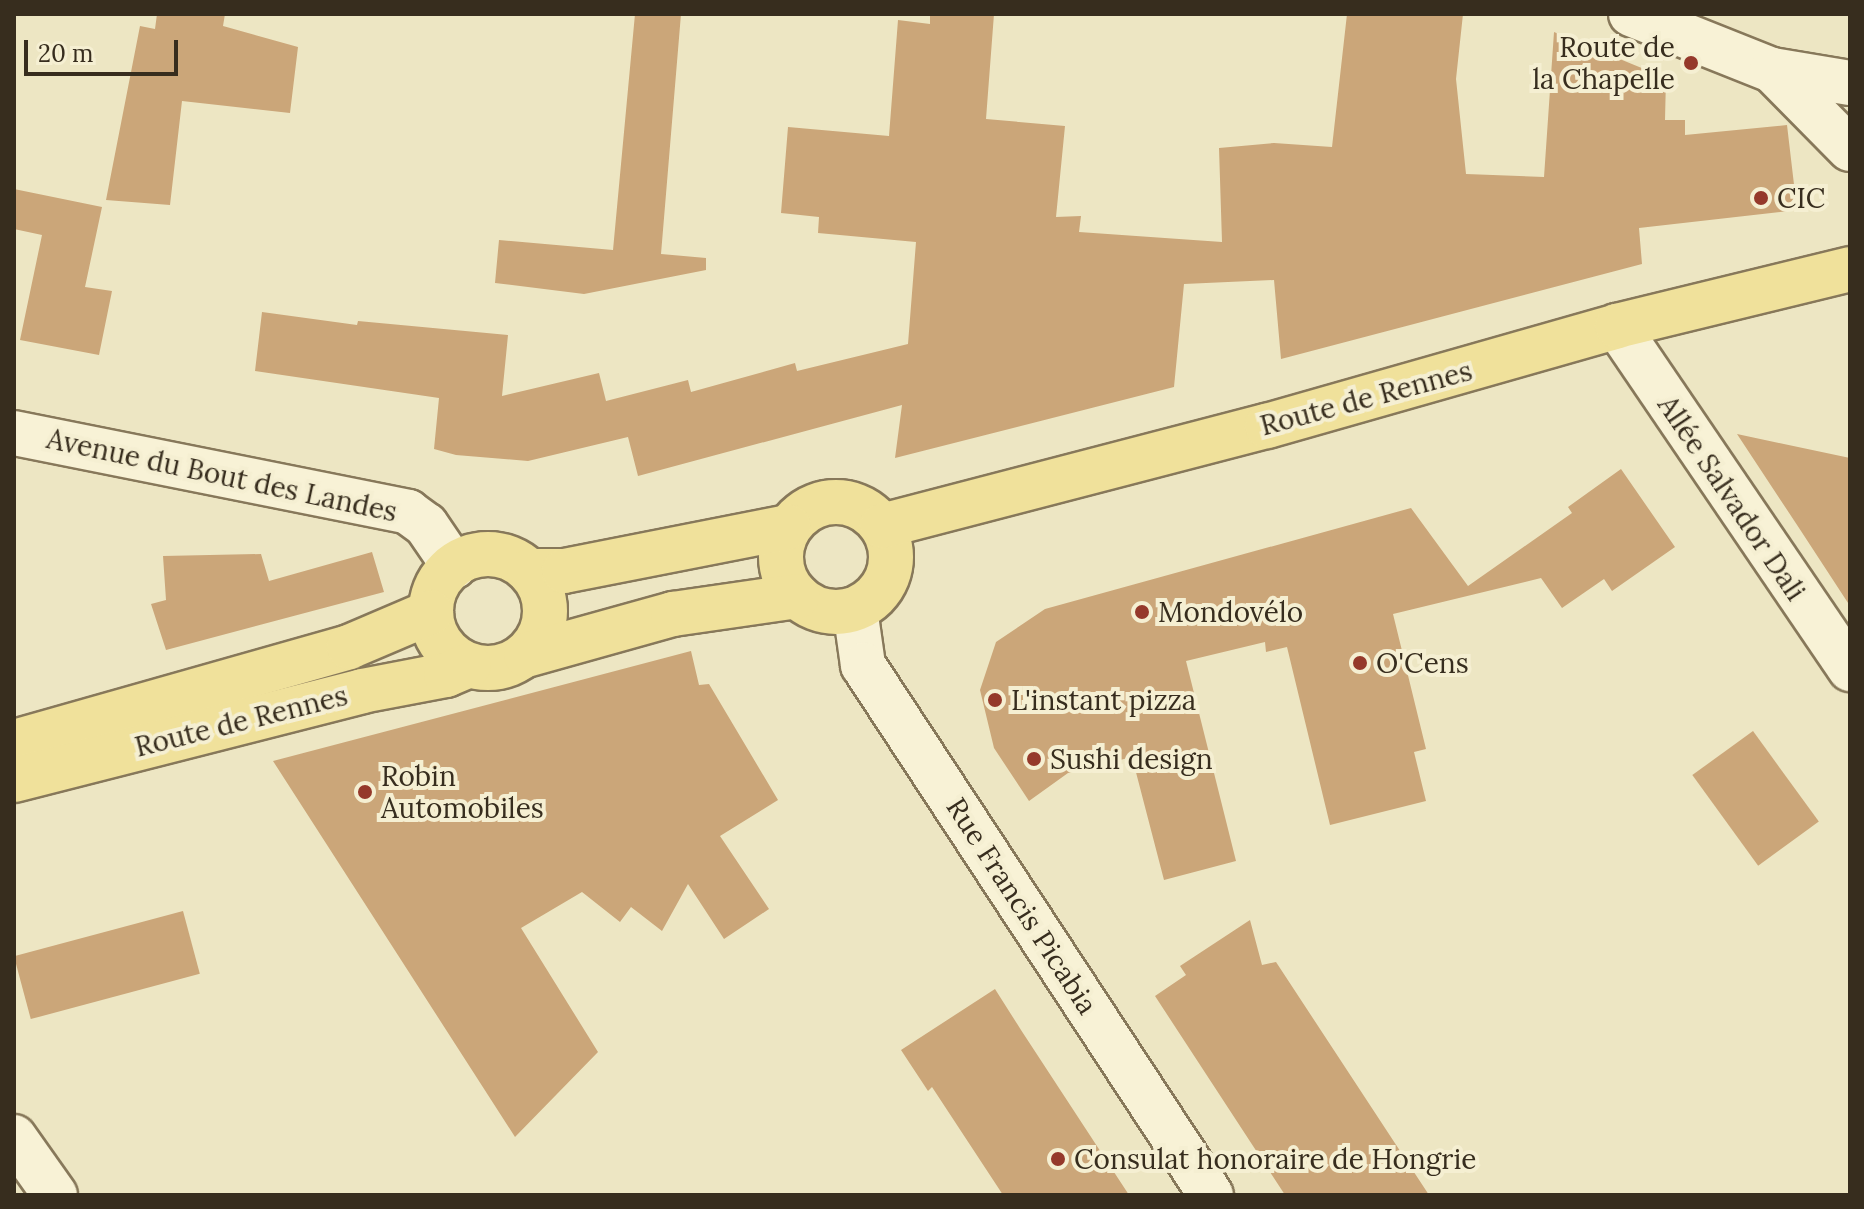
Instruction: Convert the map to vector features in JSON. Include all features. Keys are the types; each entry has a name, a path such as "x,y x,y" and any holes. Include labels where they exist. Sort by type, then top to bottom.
{"main road":[{"name":"Route de Rennes","path":"882,526 1267,426 1617,326 1850,269"},
{"path":"835,502 866,510 882,526 890,549 889,574 876,595 855,609 824,611 798,596 781,563 789,527 804,512 835,502"},
{"path":"789,527 564,571 529,571 492,554 454,566 435,589 431,612 440,642 469,665 499,668 526,655 673,614 798,596"},
{"path":"526,655 541,634 546,613 541,588 529,571"},
{"name":"Route de Rennes","path":"14,742 349,647 431,612"},
{"name":"Route de Rennes","path":"14,780 362,691 446,675 469,665"}],"street":[{"path":"1631,14 1772,70 1850,83"},
{"path":"1772,70 1850,149"},
{"name":"Allée Salvador Dali","path":"1617,326 1850,669"},
{"name":"Avenue du Bout des Landes","path":"14,433 408,512 426,525 454,566"},
{"name":"Rue Francis Picabia","path":"855,609 863,665 1211,1195"},
{"path":"14,1137 55,1195"}],"building":[{"path":"157,14 225,14 223,26 298,47 290,113 182,101 170,205 106,200 140,26 155,29"},
{"path":"635,14 681,14 661,254 706,258 706,270 584,294 495,283 499,240 613,250"},
{"path":"930,14 994,14 986,119 1065,126 1056,217 1081,216 1079,232 1222,242 1219,148 1274,143 1332,147 1347,14 1463,14 1456,79 1466,174 1544,177 1554,32 1666,78 1665,120 1685,120 1685,135 1787,125 1797,210 1639,228 1642,264 1281,359 1274,280 1184,284 1174,387 895,458 902,405 638,476 628,437 528,461 456,455 434,449 439,398 255,371 262,312 357,325 358,321 508,335 502,396 599,373 606,401 688,380 691,392 795,363 797,371 908,344 916,242 818,233 819,217 781,213 788,127 889,136 898,20 930,24"},
{"path":"14,189 102,207 85,287 112,291 99,355 20,340 42,235 14,229"},
{"path":"1737,434 1850,458 1850,606 1801,531"},
{"path":"1621,469 1675,547 1612,591 1604,579 1562,608 1541,578 1393,614 1426,749 1414,752 1426,801 1330,825 1287,647 1266,652 1265,642 1186,661 1236,861 1164,880 1132,757 1068,773 1029,801 994,748 980,690 996,642 1045,609 1411,508 1468,586 1572,513 1568,507"},
{"path":"372,552 384,592 166,650 151,604 166,600 163,556 261,554 269,581"},
{"path":"691,651 699,685 709,684 778,800 720,836 769,909 724,939 688,884 662,931 631,907 620,922 582,892 521,928 598,1052 515,1137 273,761"},
{"path":"1753,731 1819,822 1758,866 1692,775"},
{"path":"183,911 200,974 31,1019 14,956"},
{"path":"1250,920 1262,965 1276,962 1429,1195 1285,1195 1155,996 1186,975 1180,966"},
{"path":"995,989 1129,1195 1003,1195 932,1087 928,1091 901,1050"}],"place":[{"name":"Route de la Chapelle","path":"1691,63"},
{"name":"CIC","path":"1761,198"},
{"name":"Mondovélo","path":"1142,612"},
{"name":"O'Cens","path":"1360,663"},
{"name":"L'instant pizza","path":"995,700"},
{"name":"Sushi design","path":"1034,759"},
{"name":"Robin Automobiles","path":"365,792"},
{"name":"Consulat honoraire de Hongrie","path":"1058,1159"}]}
